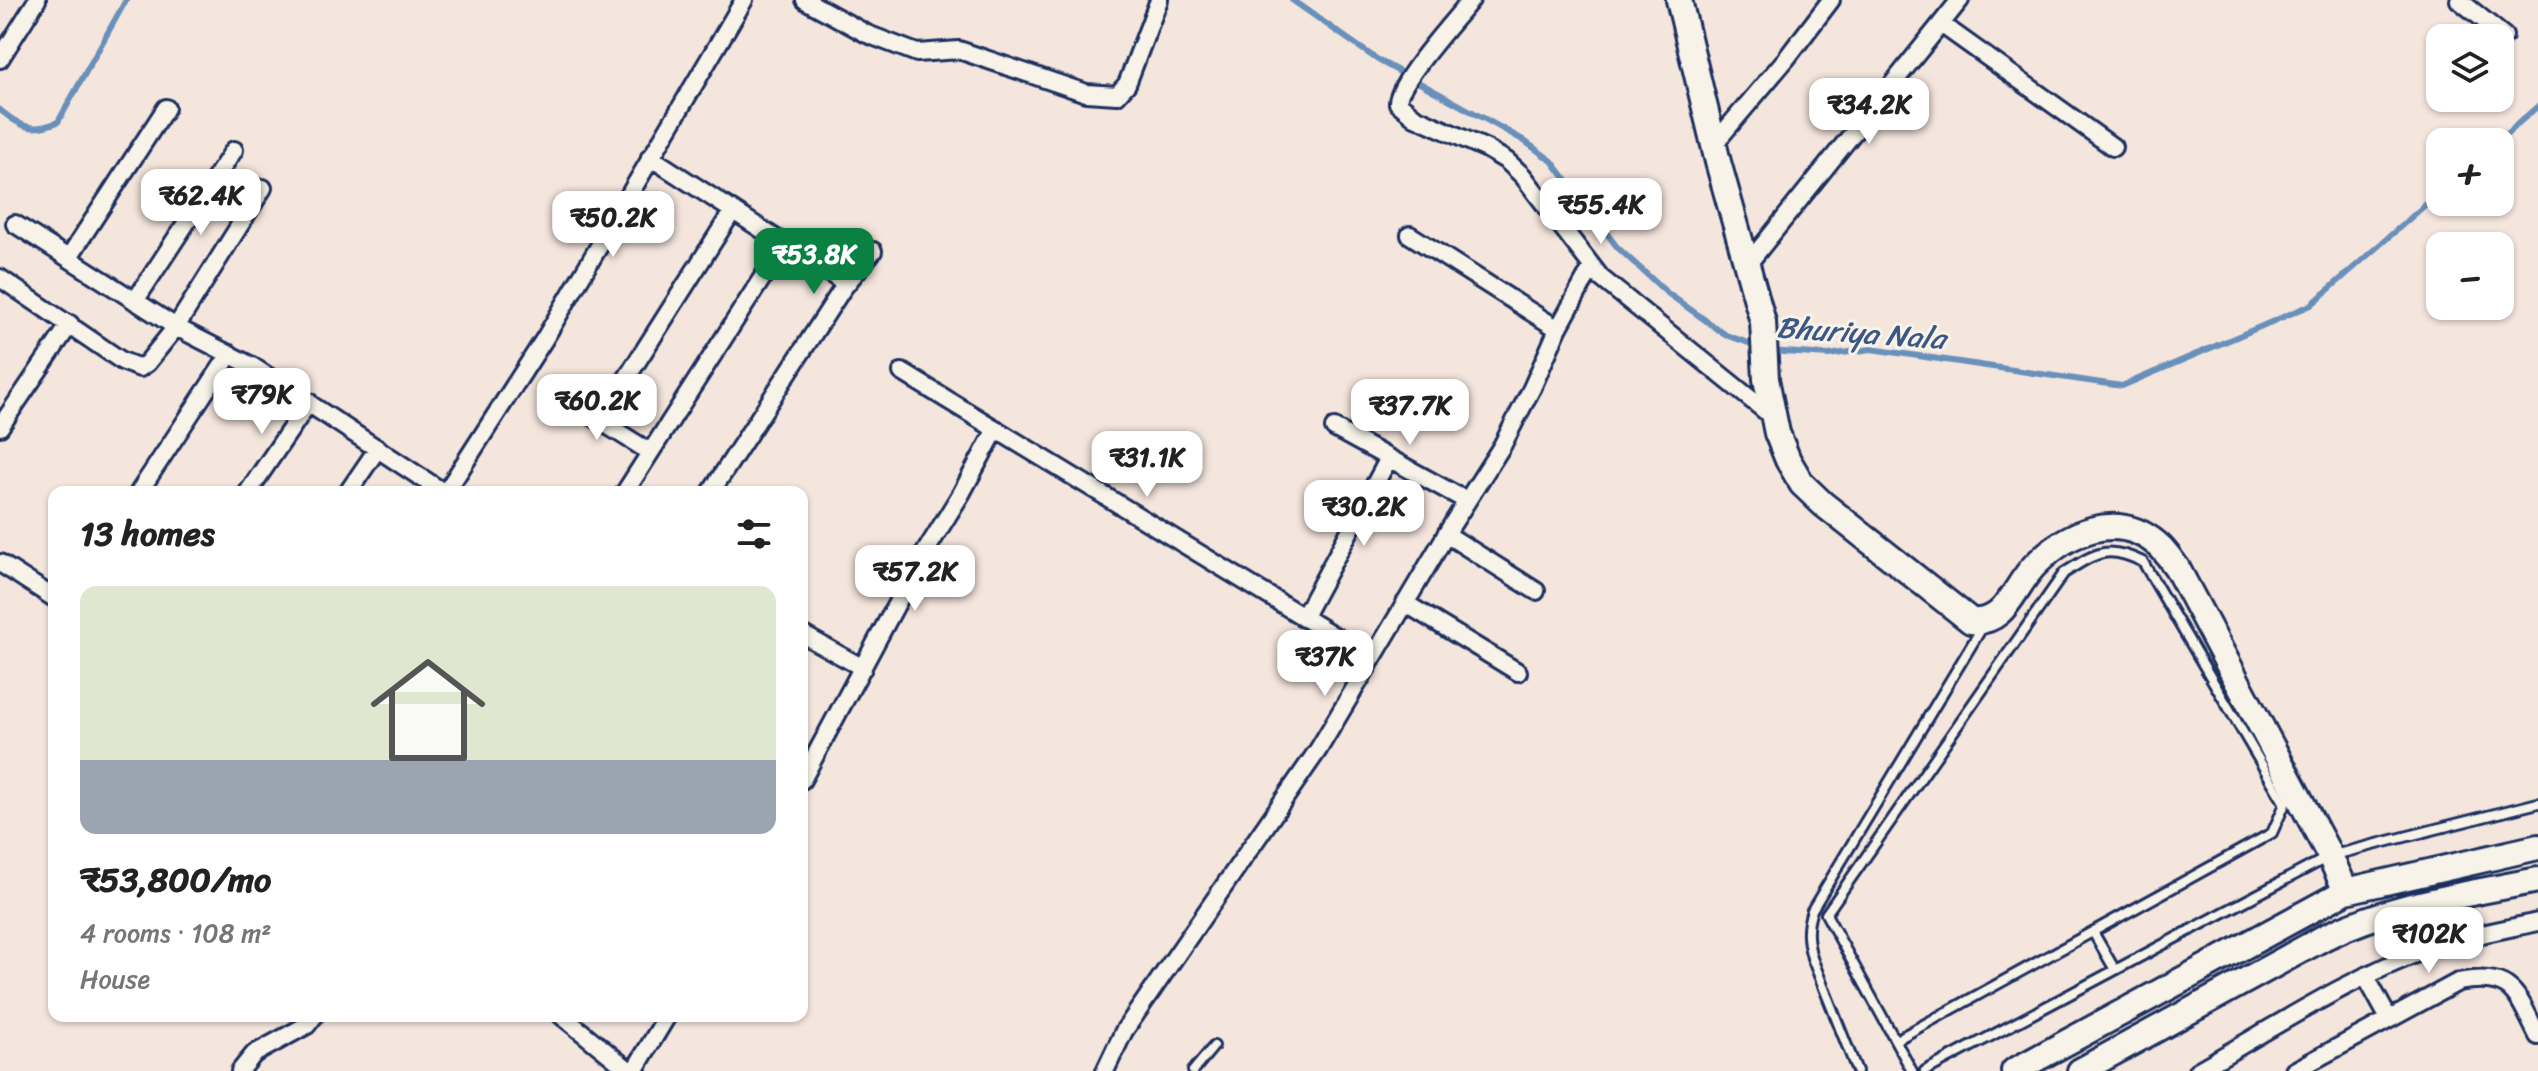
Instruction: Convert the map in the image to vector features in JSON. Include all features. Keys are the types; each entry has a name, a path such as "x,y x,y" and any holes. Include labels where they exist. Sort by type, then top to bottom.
{"street":[{"path":"0,59 37,0"},
{"path":"448,486 545,338 744,0"},
{"path":"805,0 867,34 917,53 959,50 1102,96 1117,95 1127,84 1159,0"},
{"path":"1471,0 1422,60 1398,95 1398,103 1415,117 1507,161 1523,176 1592,267 1618,293 1774,418"},
{"path":"1679,0 1714,144 1763,322 1766,379 1774,418 1788,460 1802,484 1971,621 1985,623 1998,615 2034,565 2064,540 2088,528 2112,526 2134,530 2157,544 2177,568 2346,891"},
{"path":"1714,144 1831,0"},
{"path":"2459,0 2489,24"},
{"path":"1747,265 1957,1"},
{"path":"1941,24 2113,147"},
{"path":"69,257 166,108"},
{"path":"135,301 234,150"},
{"path":"650,157 840,280 843,288"},
{"path":"0,279 122,361 140,368 176,327 263,188"},
{"path":"600,420 732,212"},
{"path":"15,224 176,327 230,354 309,402 435,486"},
{"path":"1410,235 1558,329"},
{"path":"629,486 784,244"},
{"path":"715,486 843,288 873,251"},
{"path":"1105,1071 1124,1031 1318,750 1520,412 1558,329 1592,267"},
{"path":"0,427 70,324"},
{"path":"143,486 230,354"},
{"path":"902,372 1372,659"},
{"path":"565,399 650,452"},
{"path":"252,486 309,402"},
{"path":"1334,428 1467,501"},
{"path":"808,769 919,562 996,429"},
{"path":"352,486 378,448"},
{"path":"1303,618 1389,458"},
{"path":"1446,534 1536,591"},
{"path":"0,563 48,594"},
{"path":"1405,603 1518,672"},
{"path":"808,637 863,668"},
{"path":"2014,1071 2346,891 2538,847"},
{"path":"2080,1071 2363,919 2410,905 2538,880"},
{"path":"2197,1071 2366,977 2432,948 2538,922"},
{"path":"2366,977 2389,1019"},
{"path":"2294,1071 2458,982 2483,977 2502,982 2516,994 2538,1036"},
{"path":"240,1071 254,1054 309,1022"},
{"path":"570,1022 632,1071 663,1022"}],"lane":[{"path":"1896,1040 2272,833 2285,804 2143,562 2123,552 2100,552 2064,573 1826,914 1912,1071"},
{"path":"1857,1071 1812,958 1807,925 1812,910 1985,623"},
{"path":"1925,1071 2330,856 2538,803"},
{"path":"2093,932 2115,970"},
{"path":"1193,1071 1214,1046"}],"waterway":[{"name":"Bhuriya Nala","path":"0,110 14,121 33,128 58,122 126,0"},
{"name":"Bhuriya Nala","path":"1292,0 1378,60 1523,140 1552,161 1617,247 1666,292 1726,335 1760,347"},
{"name":"Bhuriya Nala","path":"2513,128 2538,106"},
{"name":"Bhuriya Nala","path":"1770,351 1828,355 1871,349 2122,386 2311,305 2426,204"}]}
